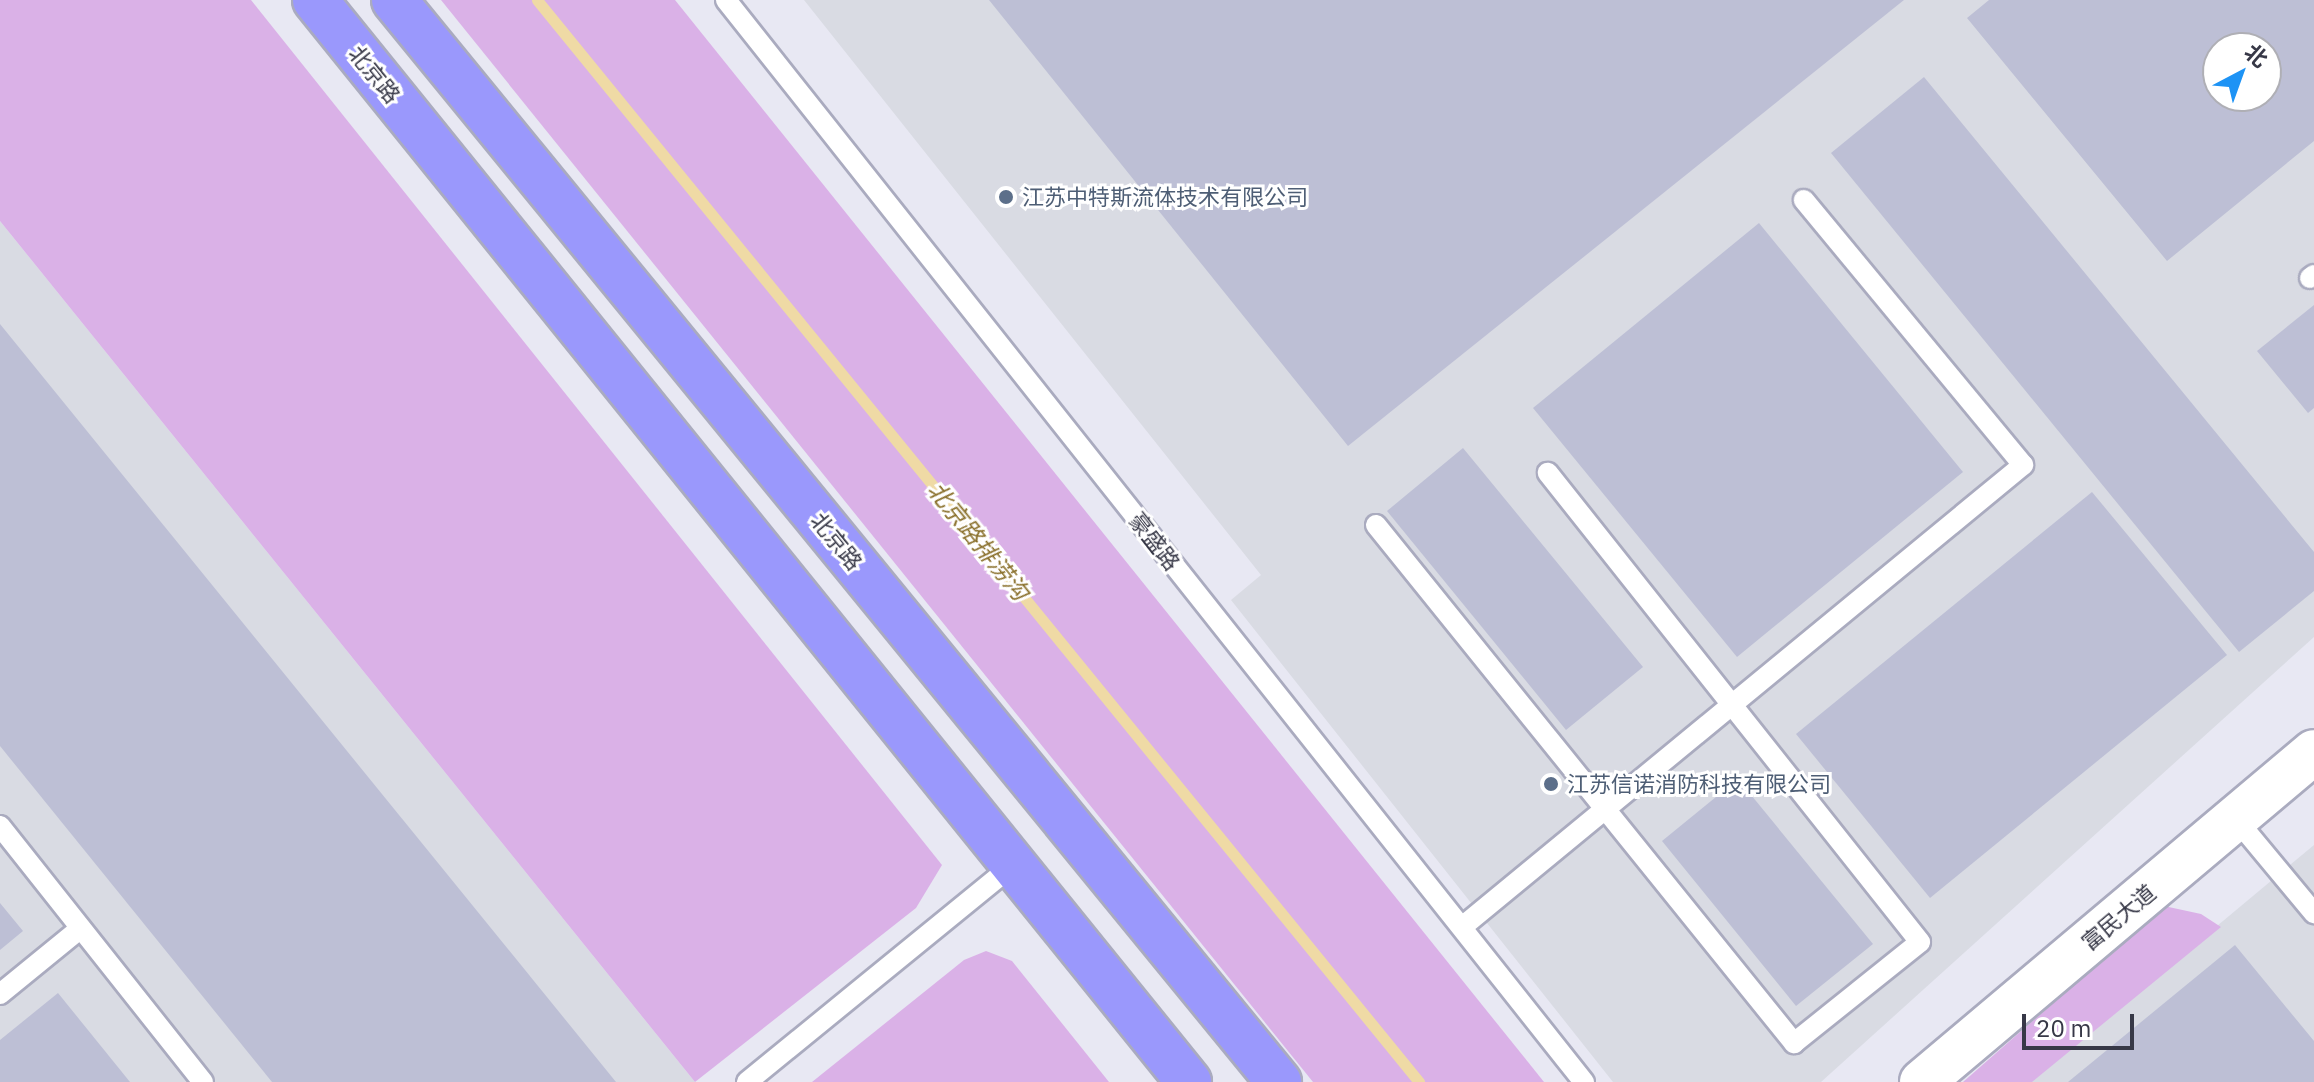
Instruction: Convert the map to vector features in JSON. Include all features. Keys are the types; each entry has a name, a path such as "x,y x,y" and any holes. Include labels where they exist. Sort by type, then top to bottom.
{"main road":[{"name":"北京路","path":"315,0 1189,1082"},
{"name":"北京路","path":"394,0 1279,1082"}],"street":[{"name":"富民大道","path":"1922,1082 2314,752"}],"lane":[{"name":"豪盛路","path":"726,0 1584,1082"},
{"path":"1462,927 2023,465 1804,200"},
{"path":"1376,525 1794,1043 1920,942 1548,473"},
{"path":"2235,818 2314,913"},
{"path":"0,826 203,1082"},
{"path":"747,1082 1013,865"},
{"path":"0,994 81,928"}],"shaded area":[{"path":"0,0 251,0 942,865 916,908 695,1082 0,221"},
{"path":"441,0 675,0 1544,1082 1313,1082"},
{"name":"江苏信诺消防科技有限公司","path":"804,0 2314,0 2314,637 1821,1082 1613,1082 1231,600 1261,575"},
{"path":"0,221 695,1082 0,1082"},
{"path":"2314,845 2314,1082 2030,1082"},
{"path":"2164,906 2201,914 2221,927 2032,1082 1963,1082"},
{"path":"986,951 1012,961 1109,1082 812,1082 964,960"}],"building":[{"name":"江苏中特斯流体技术有限公司","path":"989,0 1904,0 1348,446"},
{"path":"1989,0 2314,0 2314,141 2167,261 1967,18"},
{"path":"1924,77 2314,552 2314,591 2239,652 1831,153"},
{"path":"1759,223 1963,472 1737,657 1533,408"},
{"path":"2314,305 2314,408 2308,413 2257,351"},
{"path":"0,324 616,1082 272,1082 0,746"},
{"path":"1463,448 1643,667 1566,730 1387,511"},
{"path":"2092,492 2227,655 1930,898 1796,734"},
{"path":"1738,779 1873,944 1796,1006 1662,841"},
{"path":"0,903 23,931 0,950"},
{"path":"2235,945 2314,1041 2314,1082 2068,1082"},
{"path":"58,993 130,1082 0,1082 0,1040"}],"waterway":[{"name":"北京路排涝沟","path":"537,0 1419,1082"}],"place":[{"name":"江苏中特斯流体技术有限公司","path":"1006,197"},
{"name":"江苏信诺消防科技有限公司","path":"1551,784"}]}
